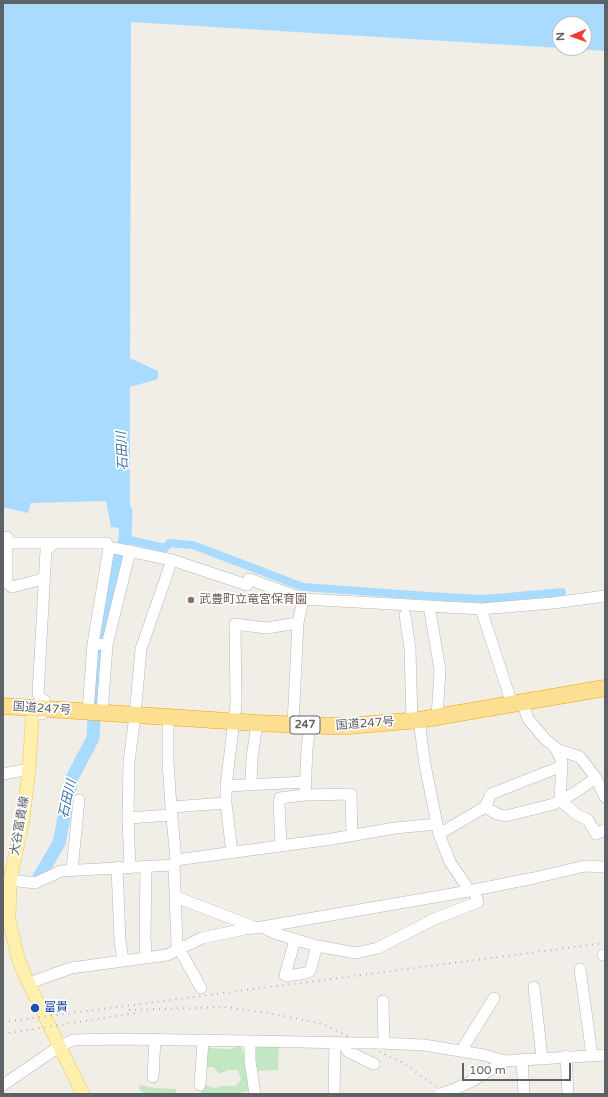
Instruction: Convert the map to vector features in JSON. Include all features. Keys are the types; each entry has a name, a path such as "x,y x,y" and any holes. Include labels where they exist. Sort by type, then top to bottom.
{"highway":[{"name":"国道247号","path":"3,706 36,702 95,712 258,723 348,726 412,723 437,717 519,705 605,688"}],"main road":[{"name":"大谷富貴線","path":"36,702 23,820 6,904 8,920 7,934 50,1030 60,1046 83,1094"}],"street":[{"path":"36,702 40,539"},
{"path":"39,580 12,586 8,583 6,541 40,539 54,543 107,543 109,548 93,644 95,712"},
{"path":"36,702 46,550 54,543"},
{"path":"109,548 172,560 247,585 249,579 303,599 481,609 553,603 605,596"},
{"path":"95,712 107,645 130,551"},
{"path":"130,868 128,818 129,762 141,649 172,560"},
{"path":"293,724 298,623 303,599"},
{"path":"429,606 440,670 437,717"},
{"path":"481,609 519,705 528,719 546,740 556,748 580,757 596,778 605,797"},
{"path":"176,897 295,940 317,946 356,953 378,948 434,919 478,902 450,862 438,829 425,765 412,723 410,649 405,615"},
{"path":"232,853 226,803 226,786 236,704 235,624 266,628 298,623"},
{"path":"93,644 107,645"},
{"path":"412,723 519,705"},
{"path":"168,717 168,762 176,863 177,945 201,988"},
{"path":"251,784 252,758 258,723"},
{"path":"305,795 307,748 310,725"},
{"path":"556,748 562,762 560,800"},
{"path":"10,880 35,883 61,872 72,870 146,867 395,828 438,829 485,807 491,794 562,766"},
{"path":"3,774 29,769"},
{"path":"485,807 497,814 506,816 554,804 596,778"},
{"path":"226,786 305,782"},
{"path":"281,846 280,798 305,795 351,794 352,834"},
{"path":"72,870 79,800"},
{"path":"560,800 576,814 588,820 596,834 605,830"},
{"path":"128,818 226,803"},
{"path":"29,982 71,968 167,955 202,938 471,891 585,866 605,867"},
{"path":"146,867 146,958"},
{"path":"117,868 120,941 123,961"},
{"path":"295,940 285,975 288,976 310,971 317,946"},
{"path":"580,968 592,1055"},
{"path":"534,987 542,1058"},
{"path":"461,1051 494,998"},
{"path":"381,1043 383,1001"},
{"path":"3,1084 60,1046 73,1040 155,1039 381,1043 424,1045 505,1060 605,1055"},
{"path":"153,1077 155,1039"},
{"path":"200,1085 203,1040"},
{"path":"250,1041 250,1061 255,1094"},
{"path":"343,1043 349,1052 374,1064"},
{"path":"334,1094 343,1043"},
{"path":"566,1056 568,1094"},
{"path":"522,1059 524,1094"},
{"path":"442,1094 472,1081 505,1060"}],"green space":[{"path":"252,1044 279,1044 278,1070 254,1071"},
{"path":"240,1045 244,1052 252,1090 234,1094 200,1094 205,1085 215,1088 221,1086 235,1086 241,1080 238,1070 228,1070 220,1074 213,1067 204,1067 206,1048 231,1049"},
{"path":"140,1085 155,1088 176,1089 176,1094 144,1094 139,1089"}],"water":[{"path":"3,3 605,3 605,51 592,50 592,16 552,16 552,48 131,22 130,358 158,371 158,379 130,387 130,529 111,527 106,501 31,503 28,513 3,507"}],"waterway":[{"name":"石田川","path":"101,642 107,609 125,539 126,511"},
{"path":"125,539 165,548 169,543 193,545 303,587 485,599 562,592"},
{"name":"石田川","path":"95,702 100,647"},
{"name":"石田川","path":"39,877 59,843 72,778 93,738 94,719"}],"railway":[{"path":"3,1022 605,943"},
{"path":"129,1010 225,1007 269,1013 323,1024 405,1064 446,1094"},
{"path":"3,1034 135,1013"}],"place":[{"name":"武豊町立竜宮保育園","path":"191,600"},
{"name":"富貴","path":"35,1008"}]}
